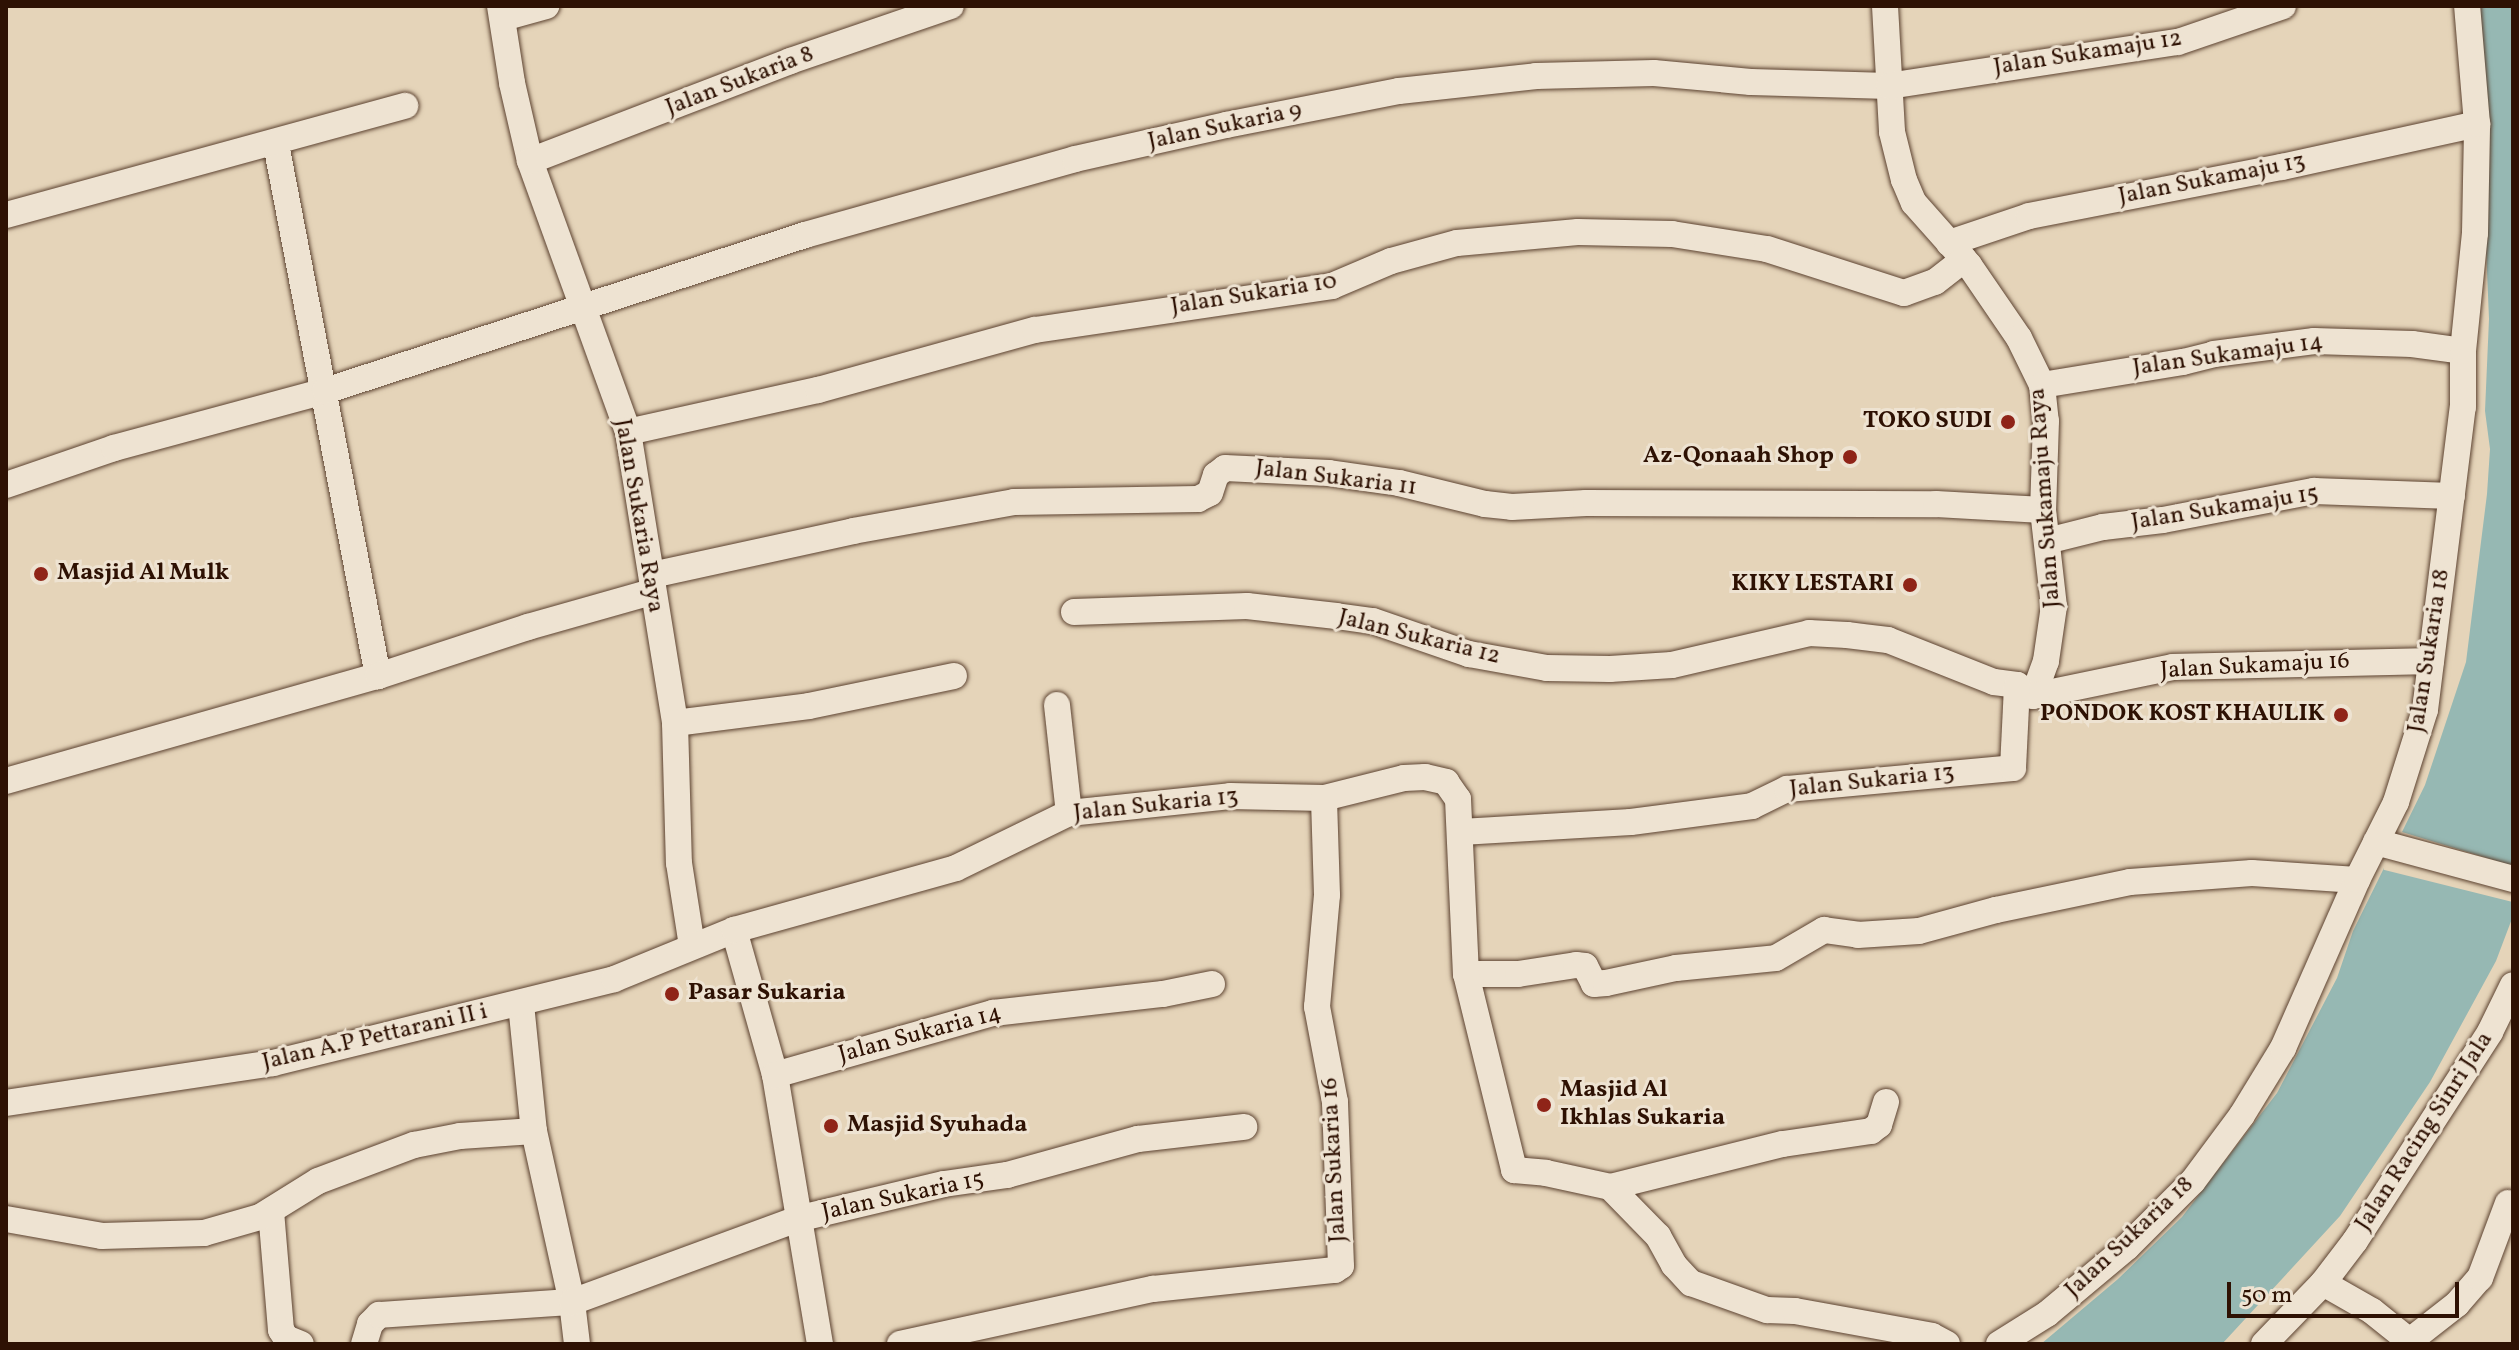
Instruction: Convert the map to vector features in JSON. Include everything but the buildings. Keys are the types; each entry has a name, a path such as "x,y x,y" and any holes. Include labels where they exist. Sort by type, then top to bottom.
{"street":[{"path":"502,12 546,6"},
{"name":"Jalan Sukaria 8","path":"530,161 790,61 951,6"},
{"name":"Jalan Sukamaju Raya","path":"1885,6 1892,132 1904,180 1914,203 1956,251 2019,338 2042,385 2046,421 2043,510 2054,606 2053,629 2025,690"},
{"name":"Jalan Sukamaju 12","path":"1889,86 2178,42 2283,6"},
{"name":"Jalan Sukaria 18","path":"1999,1344 2047,1314 2116,1257 2193,1181 2242,1115 2283,1048 2357,880 2382,844 2425,710 2463,407 2463,351 2475,233 2477,124 2467,6"},
{"name":"Jalan Sukaria Raya","path":"502,12 512,83 530,161 628,432 675,723 679,863 692,946"},
{"name":"Jalan Sukaria 9","path":"6,485 114,448 325,391 580,305 805,235 1075,159 1399,91 1577,73 1654,73 1751,82 1889,86"},
{"path":"6,215 276,144 405,106"},
{"name":"Jalan Sukamaju 13","path":"1956,251 2029,216 2282,167 2477,124"},
{"path":"276,144 378,676"},
{"name":"Jalan Sukaria 10","path":"628,432 818,390 1035,330 1332,286 1405,256 1457,243 1578,232 1672,234 1767,249 1904,293 1935,282 1956,251"},
{"name":"Jalan Sukamaju 14","path":"2042,385 2214,354 2314,341 2412,344 2463,351"},
{"name":"Jalan Sukaria 11","path":"652,583 853,531 1014,502 1198,499 1210,493 1216,475 1225,468 1369,478 1512,507 1586,503 1936,504 2043,510"},
{"name":"Jalan Sukamaju 15","path":"2047,541 2103,527 2163,520 2314,491 2452,496"},
{"path":"6,781 378,676 652,583"},
{"name":"Jalan Sukaria 12","path":"1074,612 1247,606 1373,621 1469,654 1547,668 1610,669 1672,665 1714,658 1809,633 1847,635 1888,640 1994,682 2025,690"},
{"name":"Jalan Sukamaju 16","path":"2025,690 2173,667 2431,661"},
{"path":"675,723 809,706 954,676"},
{"name":"Jalan Sukaria 13","path":"1461,832 1631,822 1752,806 1787,789 2013,768 2025,690"},
{"path":"1057,705 1069,813"},
{"name":"Jalan Sukaria 13","path":"734,930 956,868 1069,813 1230,796 1324,798 1404,778 1446,782 1458,799 1466,974 1514,1170 1546,1173 1610,1187"},
{"name":"Jalan Sukaria 16","path":"900,1344 1153,1289 1335,1270 1341,1266 1335,1102 1317,1007 1327,895 1324,798"},
{"path":"2382,844 2513,879"},
{"path":"1466,974 1518,974 1576,965 1589,970 1594,984 1606,983 1676,968 1776,958 1824,930 1858,935 1919,931 1996,910 2130,882 2252,873 2357,880"},
{"path":"734,930 775,1075 820,1344"},
{"name":"Jalan A.P Pettarani II i","path":"6,1103 273,1063 614,979 734,930"},
{"name":"Jalan Sukaria 14","path":"775,1075 993,1013 1163,994 1212,984"},
{"name":"Jalan Racing Sinri Jala","path":"2264,1344 2323,1283 2427,1135 2490,1032 2513,985"},
{"path":"521,1004 534,1131 572,1302 577,1344"},
{"path":"1610,1187 1783,1144 1871,1131 1879,1125 1886,1102"},
{"name":"Jalan Sukaria 15","path":"364,1344 370,1324 379,1315 572,1302 797,1219 944,1184 1007,1175 1069,1161 1138,1139 1244,1127"},
{"path":"6,1219 43,1228 102,1236 179,1236 239,1224 271,1211 318,1181 414,1145 460,1136 534,1131"},
{"path":"1610,1187 1658,1236 1674,1265 1691,1283 1767,1310 1795,1311 1932,1336 1947,1344"},
{"path":"2323,1283 2372,1311 2412,1342 2457,1304 2480,1278 2508,1203"},
{"path":"271,1211 281,1330 286,1338 301,1344"}],"water":[{"path":"2476,6 2513,6 2513,866 2402,832 2425,785 2466,662 2487,494 2490,449 2485,411 2489,319"},
{"path":"2384,868 2513,901 2513,916 2496,961 2430,1082 2340,1216 2222,1344 2041,1344 2118,1279 2182,1217 2277,1093 2337,978 2353,931"}],"pier":[{"path":"2385,864 2513,896 2512,902 2384,870"}],"place":[{"name":"TOKO SUDI","path":"2008,422"},
{"name":"Az-Qonaah Shop","path":"1850,457"},
{"name":"Masjid Al Mulk","path":"41,574"},
{"name":"KIKY LESTARI","path":"1910,585"},
{"name":"PONDOK KOST KHAULIK","path":"2341,715"},
{"name":"Pasar Sukaria","path":"672,994"},
{"name":"Masjid Al Ikhlas Sukaria","path":"1544,1105"},
{"name":"Masjid Syuhada","path":"831,1126"}]}
